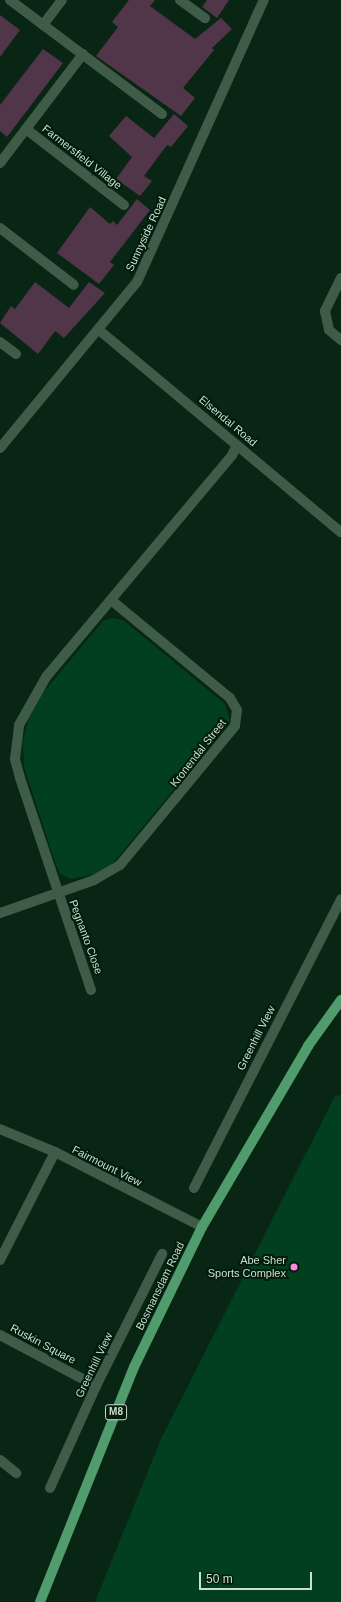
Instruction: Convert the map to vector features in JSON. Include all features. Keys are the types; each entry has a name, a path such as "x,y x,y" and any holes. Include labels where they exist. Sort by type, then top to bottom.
{"main road":[{"name":"Bosmansdam Road","path":"40,1602 134,1367 202,1227 308,1046 341,1000"}],"street":[{"path":"10,0 162,114"},
{"path":"43,25 62,0"},
{"path":"180,0 205,18"},
{"name":"Sunnyside Road","path":"0,448 99,330 144,270 264,0"},
{"name":"Farmersfield Village","path":"0,164 83,54"},
{"name":"Farmersfield Village","path":"26,129 124,205"},
{"path":"0,228 74,284"},
{"path":"341,278 325,311 325,320 329,330 341,340"},
{"name":"Elsendal Road","path":"99,330 341,532"},
{"path":"0,342 16,354"},
{"path":"57,893 15,760 15,742 19,725 31,698 232,455 237,445"},
{"name":"Kronendal Street","path":"0,913 108,873 131,854 233,730 237,721 237,710 230,698 111,600"},
{"name":"Pegnanto Close","path":"57,893 91,990"},
{"name":"Greenhill View","path":"194,1188 341,899"},
{"name":"Fairmount View","path":"0,1129 55,1152 202,1227"},
{"path":"0,1260 55,1152"},
{"name":"Greenhill View","path":"50,1488 96,1386 162,1254"},
{"name":"Ruskin Square","path":"0,1335 96,1386"},
{"path":"0,1460 16,1473"}],"green space":[{"path":"112,618 123,620 225,704 230,721 114,862 95,874 71,879 60,874 56,865 24,767 23,741 29,718 42,694 103,621"},
{"name":"Abe Sher Sports Complex","path":"341,1095 341,1602 95,1602 161,1439 335,1096"}],"building":[{"path":"129,0 155,0 150,6 195,39 221,18 232,29 212,48 214,50 183,88 195,98 181,116 96,56 118,27 112,22"},
{"path":"207,0 229,0 217,18 202,7"},
{"path":"0,15 20,30 0,57"},
{"path":"43,49 63,63 7,137 0,131 0,105"},
{"path":"174,114 188,126 171,147 167,145 144,176 152,181 140,196 116,179 132,157 109,136 126,116 154,138"},
{"path":"137,199 150,210 110,262 114,265 99,284 57,253 90,207 110,224 113,221 117,225"},
{"path":"35,282 69,308 89,282 105,293 64,338 55,331 38,354 0,323 11,306 15,309"}],"place":[{"name":"Abe Sher Sports Complex","path":"294,1267"}]}
